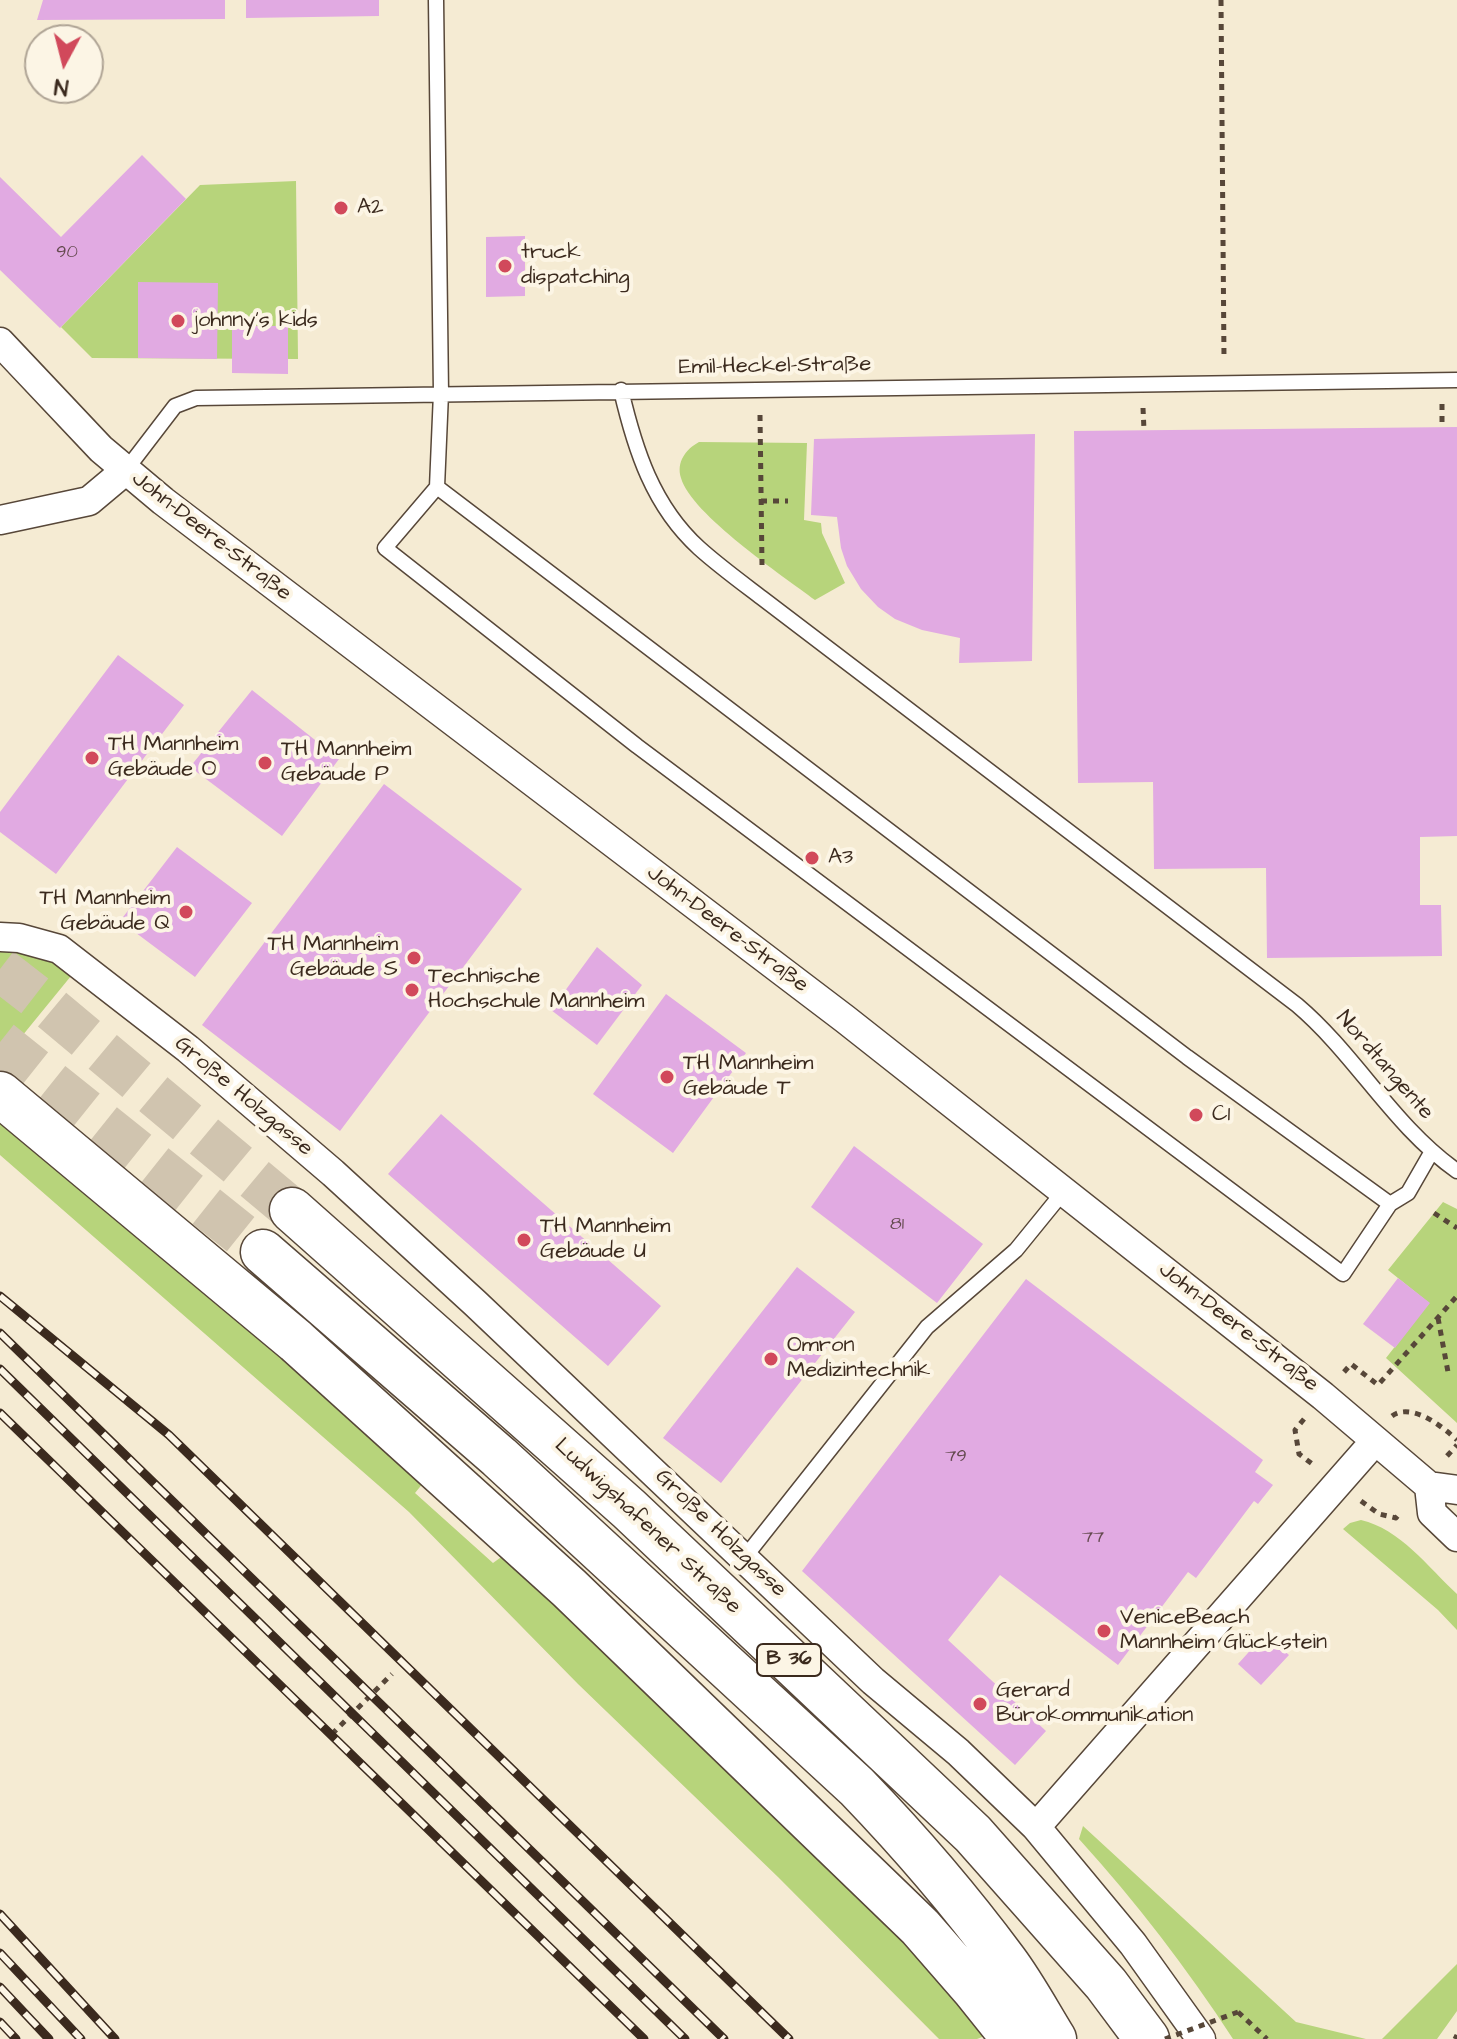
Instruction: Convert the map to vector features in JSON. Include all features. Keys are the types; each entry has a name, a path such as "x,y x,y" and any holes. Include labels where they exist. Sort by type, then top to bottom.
{"main road":[{"path":"0,1094 296,1341 569,1588 920,1927 1014,2039"},
{"name":"Ludwigshafener Straße","path":"292,1210 629,1509 973,1834 1106,1984 1147,2039"},
{"path":"263,1252 499,1457 857,1787 907,1839 1007,1963 1054,2039"}],"street":[{"path":"0,342 101,449 126,470"},
{"name":"John-Deere-Straße","path":"0,520 89,501 126,470 261,577 845,1019 1323,1396 1371,1438 1443,1488 1432,1513 1457,1537"},
{"name":"Große Holzgasse","path":"0,937 19,938 59,949 188,1049 333,1173 433,1264 873,1681 958,1752 1036,1827 1133,1944 1201,2039"},
{"path":"1036,1827 1371,1438"}],"lane":[{"path":"436,0 441,393 437,487 385,548 637,746 1343,1274 1390,1204 1408,1193 1431,1153"},
{"name":"Emil-Heckel-Straße","path":"126,470 175,406 196,398 1457,380"},
{"name":"Nordtangente","path":"621,390 637,453 650,484 670,515 698,547 1278,990 1335,1040 1431,1153 1457,1171"},
{"path":"437,487 1187,1057 1390,1204"},
{"path":"745,1557 927,1327 1016,1250 1064,1191"}],"path":[{"path":"1221,0 1224,358"},
{"path":"760,390 762,598"},
{"path":"761,501 788,501"},
{"path":"1434,1213 1457,1228"},
{"path":"1323,1396 1351,1364 1378,1385 1457,1296"},
{"path":"1438,1317 1448,1372"},
{"path":"1371,1438 1397,1412 1412,1412 1457,1440"},
{"path":"332,1734 392,1674"},
{"path":"1165,2039 1238,2012 1267,2039"}],"green space":[{"path":"296,181 298,359 92,358 61,327 200,185"},
{"path":"699,442 807,443 804,520 821,523 822,533 845,583 815,600 719,526 688,493 681,478 683,457"},
{"path":"0,947 38,956 71,976 0,1063"},
{"path":"0,1116 219,1301 424,1482 415,1493 493,1563 504,1555 827,1856 990,2034 977,2039 939,2039 778,1877 578,1684 409,1512 0,1155"},
{"path":"1443,1202 1457,1209 1457,1423 1386,1358 1429,1303 1388,1270"},
{"path":"1361,1520 1401,1540 1457,1594 1457,1630 1343,1529"},
{"path":"1083,1826 1296,2022 1366,2039 1233,2039 1160,1936 1079,1839"},
{"path":"1457,1964 1457,2011 1437,2039 1382,2039"}],"building":[{"path":"43,0 225,0 225,19 37,20"},
{"path":"246,0 379,0 379,16 246,18"},
{"path":"142,155 186,199 60,328 0,270 0,177 61,237"},
{"name":"truck dispatching","path":"525,236 525,296 486,297 486,237"},
{"name":"johnny's kids","path":"138,282 218,283 217,359 138,358"},
{"path":"232,326 288,326 288,374 232,373"},
{"path":"1457,427 1457,836 1420,837 1420,905 1441,905 1442,956 1267,958 1266,868 1154,869 1153,782 1078,783 1074,431"},
{"path":"1035,434 1032,661 959,663 960,638 922,630 895,619 878,607 861,589 847,566 837,517 811,515 814,439"},
{"name":"TH Mannheim Gebäude O","path":"118,655 184,705 56,874 0,832 0,812"},
{"name":"TH Mannheim Gebäude P","path":"252,690 339,759 282,836 190,767"},
{"path":"384,784 522,889 340,1131 202,1025"},
{"name":"TH Mannheim Gebäude Q","path":"177,847 252,903 195,977 120,921"},
{"path":"597,947 642,985 597,1045 551,1010"},
{"name":"TH Mannheim Gebäude T","path":"666,994 746,1053 673,1153 593,1094"},
{"name":"TH Mannheim Gebäude U","path":"441,1114 661,1306 608,1366 388,1174"},
{"path":"854,1146 983,1244 937,1303 811,1207"},
{"name":"Omron Medizintechnik","path":"797,1267 855,1312 721,1483 663,1438"},
{"path":"1398,1278 1430,1303 1395,1348 1363,1324"},
{"path":"1026,1279 1263,1460 1255,1472 1273,1485 1258,1504 1254,1501 1196,1578 1188,1572 1118,1665 1000,1575 948,1640 1046,1731 1015,1765 802,1571"},
{"path":"1265,1634 1289,1655 1261,1685 1238,1664"}],"tunnel":[{"path":"0,969 292,1210"},
{"path":"0,1042 263,1252"}],"railway":[{"path":"0,1296 169,1435 789,2039"},
{"path":"0,1333 724,2039"},
{"path":"0,1369 685,2039"},
{"path":"0,1413 644,2039"},
{"path":"0,1914 115,2039"},
{"path":"0,1953 81,2039"},
{"path":"0,1987 49,2039"},
{"path":"0,2022 16,2039"}],"place":[{"name":"A2","path":"341,208"},
{"name":"truck dispatching","path":"505,266"},
{"name":"johnny's kids","path":"178,321"},
{"name":"TH Mannheim Gebäude O","path":"92,758"},
{"name":"TH Mannheim Gebäude P","path":"265,763"},
{"name":"A3","path":"812,858"},
{"name":"TH Mannheim Gebäude Q","path":"186,912"},
{"name":"TH Mannheim Gebäude S","path":"414,958"},
{"name":"Technische Hochschule Mannheim","path":"412,990"},
{"name":"TH Mannheim Gebäude T","path":"667,1077"},
{"name":"C1","path":"1196,1115"},
{"name":"TH Mannheim Gebäude U","path":"524,1240"},
{"name":"Omron Medizintechnik","path":"771,1359"},
{"name":"VeniceBeach Mannheim Glückstein","path":"1104,1631"},
{"name":"Gerard Bürokommunikation","path":"980,1704"}]}
